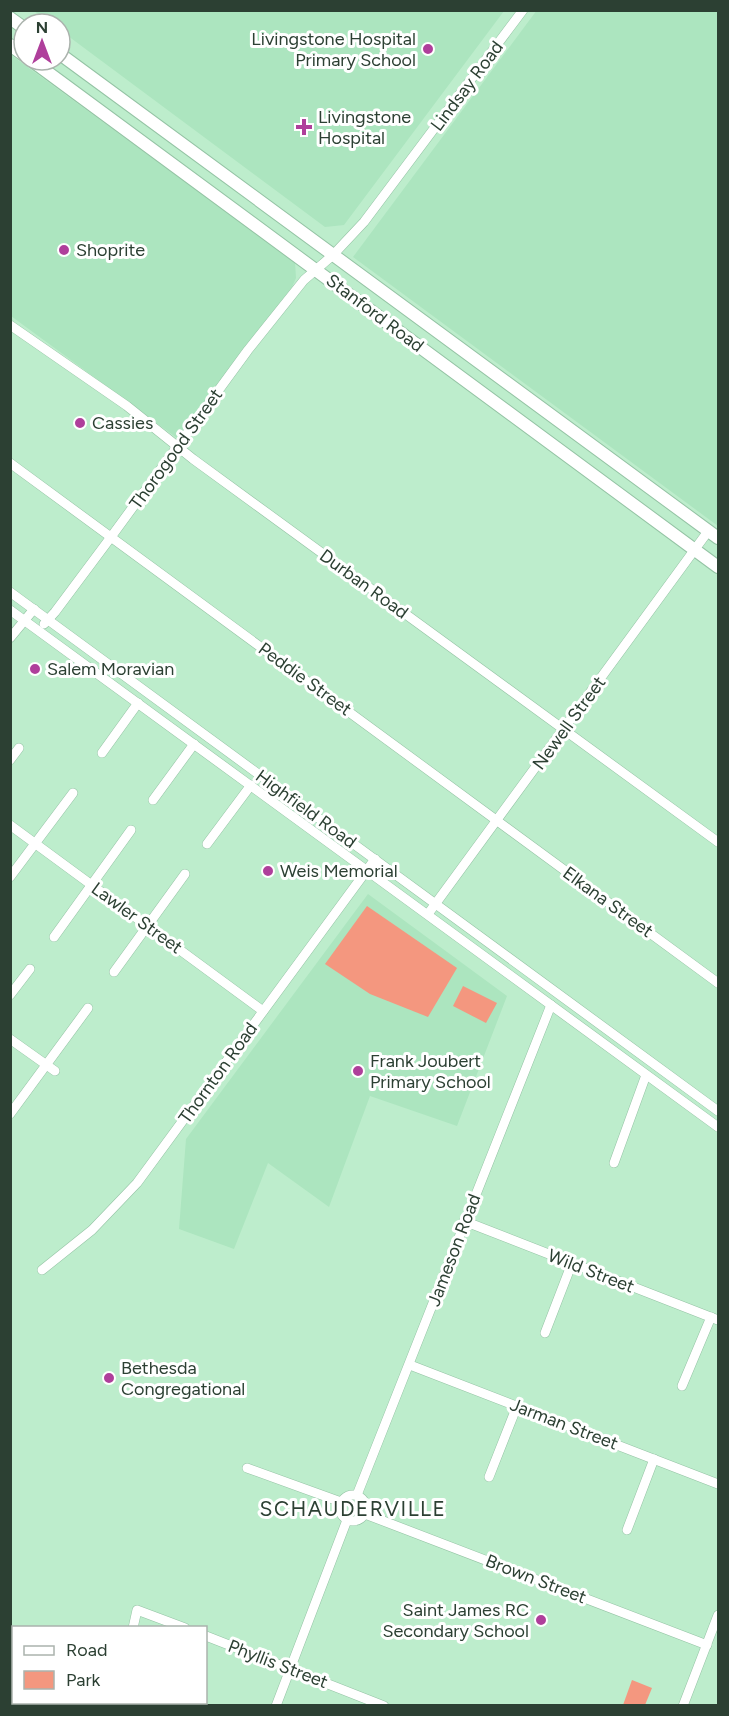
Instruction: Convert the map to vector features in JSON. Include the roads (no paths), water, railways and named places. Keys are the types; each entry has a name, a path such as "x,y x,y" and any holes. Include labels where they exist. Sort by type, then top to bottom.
{"main road":[{"name":"Stanford Road","path":"72,63 714,534"},
{"name":"Stanford Road","path":"47,72 718,567"}],"street":[{"name":"Lindsay Road","path":"316,269 333,255 364,222 524,10"},
{"name":"Thorogood Street","path":"39,630 111,537 248,350 304,280 316,269"},
{"name":"Durban Road","path":"10,325 127,406 176,446 718,842"},
{"name":"Peddie Street","path":"10,463 498,821"},
{"name":"Newell Street","path":"428,914 694,550 714,534"},
{"name":"Highfield Road","path":"10,592 718,1111"},
{"path":"10,638 34,609"},
{"name":"Highfield Road","path":"10,610 718,1127"},
{"path":"102,753 138,703"},
{"path":"153,800 194,744"},
{"path":"10,760 19,748"},
{"path":"207,844 251,785"},
{"path":"10,877 73,793"},
{"name":"Elkana Street","path":"498,821 718,982"},
{"name":"Lawler Street","path":"10,825 263,1011"},
{"path":"54,937 132,830"},
{"name":"Thornton Road","path":"42,1270 92,1230 137,1183 375,859"},
{"path":"114,972 185,874"},
{"path":"10,995 30,969"},
{"name":"Jameson Road","path":"357,1495 550,1005"},
{"path":"10,1114 88,1008"},
{"path":"10,1039 55,1071"},
{"path":"614,1163 646,1075"},
{"name":"Wild Street","path":"464,1221 715,1319"},
{"path":"545,1333 572,1263"},
{"path":"682,1386 715,1319"},
{"name":"Jarman Street","path":"410,1365 718,1484"},
{"path":"489,1477 517,1406"},
{"path":"627,1530 654,1459"},
{"path":"247,1468 341,1502"},
{"path":"357,1495 364,1501 365,1514 359,1519 347,1520 341,1514 341,1502 346,1496 357,1495"},
{"name":"Brown Street","path":"365,1514 707,1646"},
{"path":"276,1706 347,1520"},
{"path":"133,1626 137,1610 180,1626"},
{"path":"683,1706 718,1615"},
{"name":"Phyllis Street","path":"207,1637 291,1668 384,1706"}],"place":[{"name":"Livingstone Hospital Primary School","path":"428,49"},
{"name":"Livingstone Hospital","path":"304,127"},
{"name":"Shoprite","path":"64,250"},
{"name":"Cassies","path":"80,423"},
{"name":"Salem Moravian","path":"35,669"},
{"name":"Weis Memorial","path":"268,871"},
{"name":"Frank Joubert Primary School","path":"358,1071"},
{"name":"Bethesda Congregational","path":"109,1378"},
{"name":"Saint James RC Secondary School","path":"541,1620"}],"district":[{"name":"SCHAUDERVILLE","path":"353,1509"}]}
